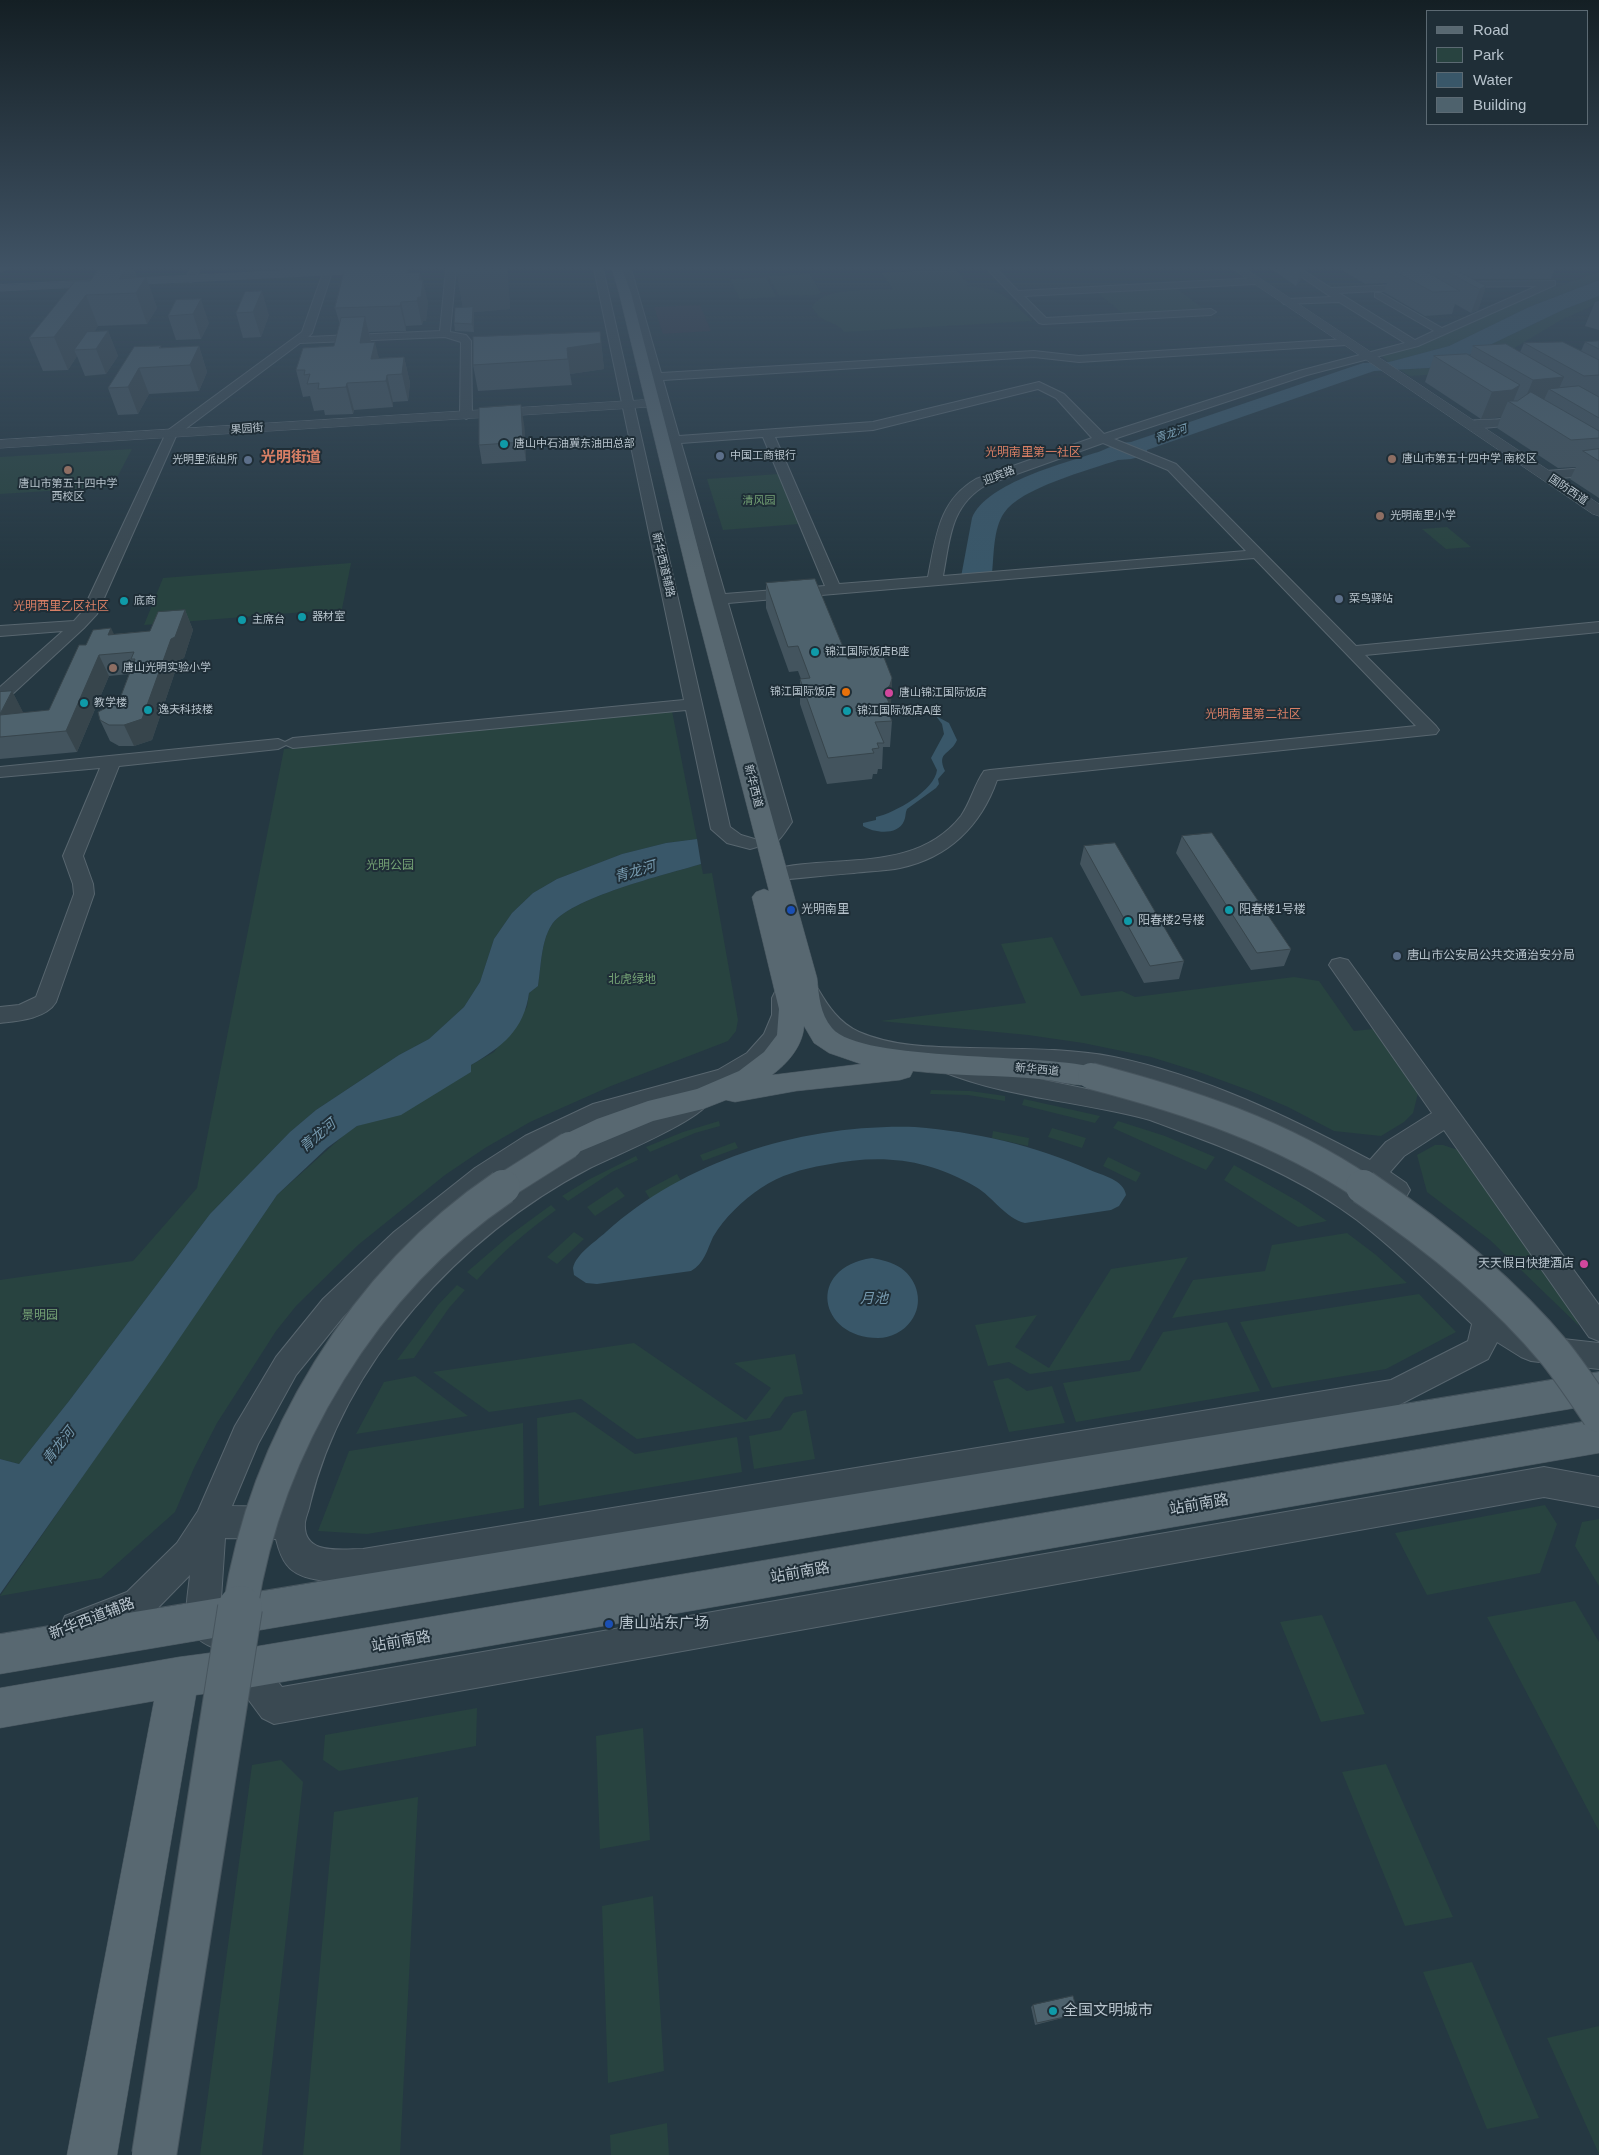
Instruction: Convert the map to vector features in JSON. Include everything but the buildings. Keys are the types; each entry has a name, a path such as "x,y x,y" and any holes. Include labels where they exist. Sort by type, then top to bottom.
{"main road":[{"name":"新华西道","path":"628,370 635,405 759,842"},
{"name":"新华西道","path":"644,370 703,602 742,742 764,874 794,980 808,1011 823,1036 838,1046 861,1054 949,1065 1040,1069 1091,1076 1140,1087 1204,1108 1256,1129 1310,1155 1387,1202 1449,1250 1527,1321 1564,1364 1593,1381"},
{"name":"新华西道","path":"154,2155 244,1584 262,1516 283,1463 304,1418 351,1337 384,1294 410,1265 465,1214 502,1187 569,1146 607,1127 648,1112 703,1098 749,1078 774,1059 790,1036 794,980"},
{"path":"703,1098 796,1081 949,1065"},
{"path":"0,1654 1593,1381"},
{"name":"站前南路","path":"0,1708 179,1677 247,1668 1587,1439"},
{"path":"92,2155 179,1677"}],"street":[{"path":"0,696 89,614 170,434 258,370"},
{"path":"466,370 466,415"},
{"name":"新华西道辅路","path":"625,370 635,405 694,704 722,829 734,839 759,842"},
{"path":"655,370 782,822 759,842"},
{"path":"657,377 779,370"},
{"name":"迎宾路","path":"942,580 947,520 960,497 969,489 1008,472 1108,441 1316,370"},
{"name":"国防西道","path":"1386,370 1599,511"},
{"path":"675,440 873,426 1039,385 1060,396 1097,436 1172,467 1430,730 990,776 984,796 971,815 948,841 926,854 898,862 764,874"},
{"name":"果园街","path":"0,444 635,405"},
{"path":"1471,425 1505,422 1516,410 1545,409"},
{"path":"1516,410 1536,422"},
{"path":"767,433 834,590"},
{"path":"1546,475 1599,471"},
{"path":"718,599 1256,554"},
{"path":"0,631 79,625"},
{"path":"1352,651 1599,627"},
{"path":"0,772 694,704"},
{"path":"742,742 764,759"},
{"path":"0,1015 23,1012 45,1002 84,894 85,884 74,865 73,856 112,761"},
{"path":"1340,965 1599,1328"},
{"path":"1587,1439 1593,1381 1515,1289 1468,1244 1373,1174 1286,1127 1228,1102 1181,1084 1114,1066 1062,1058 915,1055 856,1040 824,1018 811,998 794,980 774,1038 755,1059 725,1077 602,1111 534,1143 484,1175 403,1240 333,1308 286,1366 246,1436 210,1522 203,1620 247,1668 274,1706 1544,1482 1599,1492"},
{"path":"949,1065 978,1076 1062,1091 1154,1112 1240,1143 1292,1167 1365,1212 1406,1245 1487,1320 1531,1348 1593,1381"},
{"path":"703,1098 686,1109 560,1172 479,1227 448,1253 377,1333 350,1375 325,1422 305,1466 289,1523 292,1541 299,1556 311,1562 337,1566 363,1565 1395,1393 1478,1350 1483,1341 1487,1320"},
{"path":"1373,1174 1395,1149 1448,1116"},
{"path":"210,1522 289,1523"},
{"name":"新华西道辅路","path":"0,1649 71,1630 138,1604 188,1554 210,1522"}],"green space":[{"path":"1400,370 1457,370 1441,374 1410,376"},
{"name":"唐山市第五十四中学 西校区","path":"132,449 112,487 0,494 0,457"},
{"name":"清风园","path":"778,474 799,524 723,530 707,479"},
{"path":"1447,527 1471,547 1446,549 1422,529"},
{"path":"351,563 342,609 144,625 163,578"},
{"name":"光明公园","path":"672,711 697,839 666,843 622,854 557,879 533,893 512,913 494,939 480,982 464,1007 429,1039 399,1055 316,1110 290,1132 210,1214 19,1464 0,1459 0,1280 133,1261 197,1188 284,749"},
{"name":"北虎绿地","path":"701,864 703,874 712,873 738,1020 736,1031 728,1041 611,1086 530,1122 485,1148 445,1175 358,1245 296,1306 276,1331 217,1423 194,1468 175,1512 101,1578 0,1596 277,1195 344,1135 357,1126 372,1121 494,1052 527,1007 529,993 538,986 545,939 551,926 561,916 577,906 620,888"},
{"path":"1052,937 1081,996 1122,991 1135,997 1294,977 1319,981 1354,1031 1373,1029 1418,1093 1413,1113 1404,1122 1381,1136 1334,1131 1288,1107 1248,1090 1151,1057 1083,1043 1028,1035 880,1021 1026,1003 1001,944"},
{"path":"931,1090 970,1091 1005,1096 1005,1101 968,1095 930,1094"},
{"path":"1024,1099 1100,1116 1095,1123 1022,1105"},
{"path":"719,1121 720,1126 695,1133 650,1152 646,1147 683,1132"},
{"path":"1118,1121 1165,1136 1215,1157 1206,1170 1113,1128"},
{"path":"1052,1128 1086,1138 1082,1148 1048,1137"},
{"path":"993,1131 1029,1138 1028,1146 992,1138"},
{"path":"735,1142 738,1148 703,1161 700,1155"},
{"path":"1435,1145 1443,1145 1458,1150 1575,1316 1579,1326 1490,1240 1427,1192 1417,1155"},
{"path":"636,1156 638,1160 612,1172 568,1201 562,1196 588,1180"},
{"path":"1108,1157 1141,1173 1136,1182 1103,1166"},
{"path":"1234,1165 1299,1202 1327,1221 1298,1227 1224,1180"},
{"path":"677,1174 681,1181 650,1199 645,1191"},
{"path":"617,1187 625,1196 595,1216 587,1207"},
{"path":"551,1205 556,1210 515,1243 477,1280 467,1272 510,1235"},
{"path":"574,1232 584,1239 557,1264 547,1257"},
{"path":"1347,1233 1376,1255 1407,1283 1172,1318 1193,1280 1265,1271 1272,1245"},
{"path":"1188,1257 1130,1360 1030,1374 1009,1362 988,1366 975,1325 1037,1315 1015,1347 1049,1368 1111,1269"},
{"path":"457,1285 465,1290 449,1308 414,1358 397,1360 438,1305"},
{"path":"1419,1294 1456,1332 1386,1369 1272,1388 1240,1322"},
{"path":"1227,1322 1260,1391 1076,1422 1063,1383 1140,1371 1163,1332"},
{"path":"634,1343 746,1420 771,1388 734,1363 795,1354 803,1394 785,1397 770,1418 637,1439 581,1399 489,1412 433,1372"},
{"path":"415,1376 468,1416 356,1434 384,1382"},
{"path":"1008,1378 1027,1391 1052,1386 1065,1423 1009,1432 993,1381"},
{"path":"806,1410 815,1459 754,1469 749,1436 781,1430 793,1413"},
{"path":"575,1412 635,1454 737,1437 742,1472 539,1506 537,1418"},
{"path":"523,1423 524,1508 367,1534 318,1531 349,1451"},
{"path":"1545,1505 1557,1524 1540,1573 1427,1595 1395,1533"},
{"path":"1599,1519 1599,1586 1575,1546 1582,1522"},
{"path":"1575,1601 1599,1642 1599,1831 1487,1617"},
{"path":"1322,1615 1365,1714 1321,1722 1280,1622"},
{"path":"477,1708 476,1746 339,1771 323,1760 325,1735"},
{"path":"643,1728 650,1840 600,1849 596,1736"},
{"path":"281,1760 303,1782 262,2155 200,2155 252,1765"},
{"path":"1386,1764 1453,1917 1405,1926 1342,1772"},
{"path":"418,1797 400,2155 303,2155 334,1812"},
{"path":"653,1896 664,2071 608,2083 602,1906"},
{"path":"1472,1962 1539,2118 1487,2129 1423,1972"},
{"path":"1599,2026 1599,2154 1547,2038"},
{"path":"667,2123 669,2155 611,2155 610,2135"}],"water":[{"name":"青龙河","path":"1344,370 1400,370 1374,371 1147,450 1147,455 1118,460 1039,488 1012,504 1000,519 992,574 961,577 972,518 980,505 1010,484 1029,476 1119,443 1131,442"},
{"path":"936,716 949,723 957,740 943,756 942,760 945,771 938,779 939,784 907,809 904,821 897,829 885,832 863,826 863,823 876,820 876,817 903,806 922,793 935,778 937,770 931,758 944,734 942,724"},
{"name":"青龙河","path":"697,839 701,864 620,888 597,897 561,916 551,926 543,947 538,986 529,993 517,1027 502,1044 471,1065 471,1072 401,1115 357,1126 327,1148 277,1195 162,1364 0,1594 0,1459 19,1464 210,1214 290,1132 316,1110 399,1055 429,1039 464,1007 480,982 494,939 512,913 533,893 557,879 622,854 666,843"},
{"path":"915,1127 982,1136 1048,1153 1112,1179 1121,1185 1126,1195 1119,1206 1111,1210 1025,1223 1011,1217 976,1187 939,1170 921,1164 884,1159 846,1162 792,1173 768,1183 734,1210 713,1237 702,1261 691,1271 597,1284 586,1283 574,1275 573,1268 578,1258 606,1232 639,1206 674,1184 711,1165 791,1139 832,1132"},
{"name":"月池","path":"872,1258 891,1263 907,1273 915,1286 918,1300 915,1314 905,1328 883,1338 858,1335 843,1327 833,1315 828,1302 829,1288 836,1275 851,1264"}],"place":[{"name":"唐山中石油冀东油田总部","path":"504,444"},
{"name":"中国工商银行","path":"720,456"},
{"name":"唐山市第五十四中学 南校区","path":"1392,459"},
{"name":"光明里派出所","path":"248,460"},
{"name":"唐山市第五十四中学 西校区","path":"68,470"},
{"name":"光明南里小学","path":"1380,516"},
{"name":"菜鸟驿站","path":"1339,599"},
{"name":"底商","path":"124,601"},
{"name":"器材室","path":"302,617"},
{"name":"主席台","path":"242,620"},
{"name":"锦江国际饭店B座","path":"815,652"},
{"name":"唐山光明实验小学","path":"113,668"},
{"name":"锦江国际饭店","path":"846,692"},
{"name":"唐山锦江国际饭店","path":"889,693"},
{"name":"教学楼","path":"84,703"},
{"name":"逸夫科技楼","path":"148,710"},
{"name":"锦江国际饭店A座","path":"847,711"},
{"name":"光明南里","path":"791,910"},
{"name":"阳春楼1号楼","path":"1229,910"},
{"name":"阳春楼2号楼","path":"1128,921"},
{"name":"唐山市公安局公共交通治安分局","path":"1397,956"},
{"name":"天天假日快捷酒店","path":"1584,1264"},
{"name":"唐山站东广场","path":"609,1624"},
{"name":"全国文明城市","path":"1053,2011"}],"district":[{"name":"光明南里第一社区","path":"1033,453"},
{"name":"光明街道","path":"291,458"},
{"name":"光明西里乙区社区","path":"61,607"},
{"name":"光明南里第二社区","path":"1253,715"}],"park label":[{"name":"景明园","path":"40,1316"}]}
